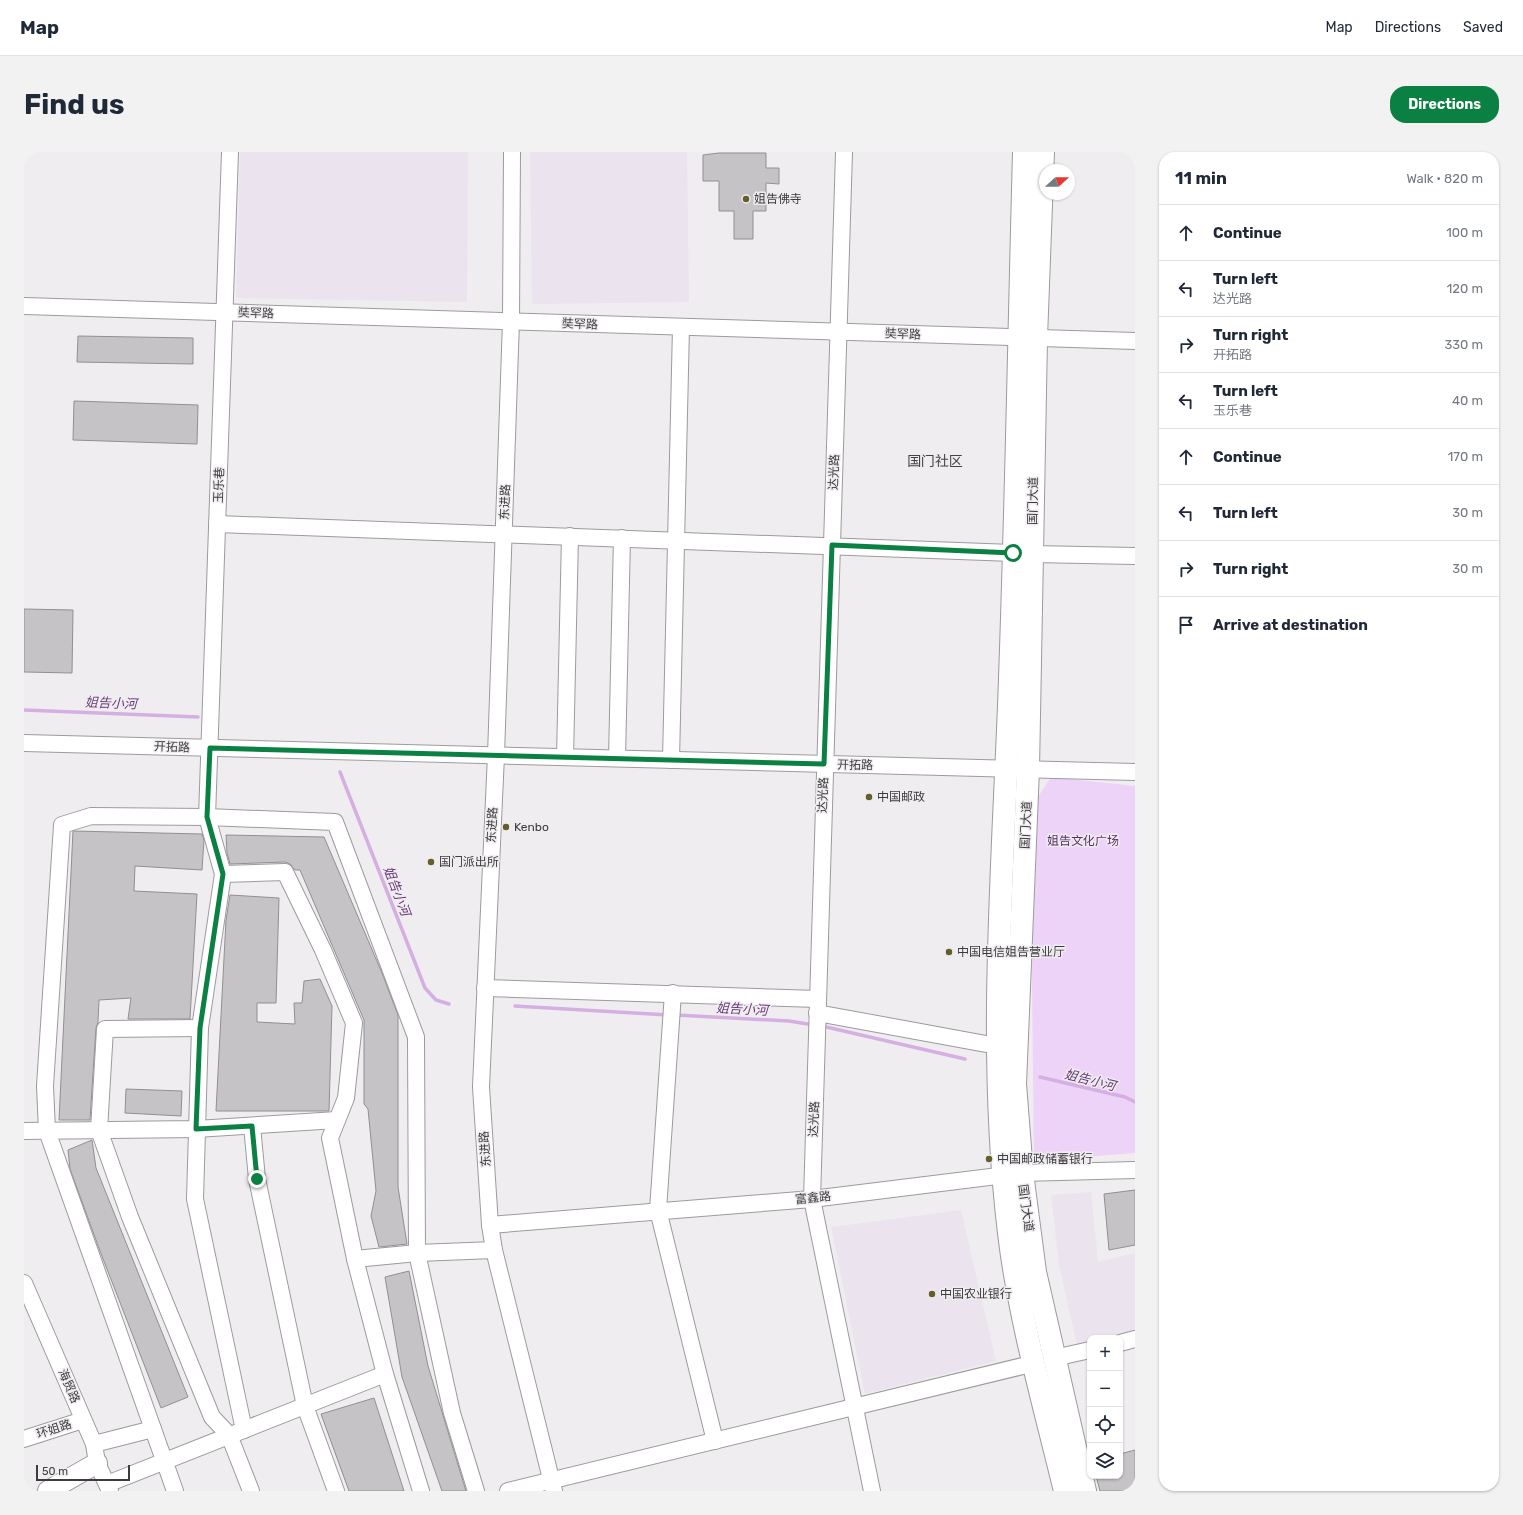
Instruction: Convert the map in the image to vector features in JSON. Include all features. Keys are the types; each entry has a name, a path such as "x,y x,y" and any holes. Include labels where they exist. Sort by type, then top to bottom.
{"highway":[{"name":"国门大道","path":"1013,1175 1015,1084 1028,769 1023,553 1028,338 1024,152"},
{"name":"国门大道","path":"1028,338 1043,152"},
{"name":"国门大道","path":"1023,553 1007,769 997,1046 1013,1175 1035,1272 1044,1361 1065,1491"},
{"name":"国门大道","path":"1044,1361 1085,1491"}],"main road":[{"path":"48,1491 50,1488 97,1464"}],"street":[{"name":"玉乐巷","path":"223,874 207,817 230,152"},
{"name":"东进路","path":"512,152 511,322 504,534 496,755 484,988 481,1086 490,1225 494,1250 552,1486"},
{"name":"达光路","path":"844,152 824,764 812,1199 872,1491"},
{"name":"奘罕路","path":"24,306 1135,341"},
{"path":"671,760 681,327"},
{"path":"217,524 1135,556"},
{"path":"564,757 570,536"},
{"path":"617,758 622,538"},
{"name":"开拓路","path":"24,743 1135,772"},
{"path":"175,1491 47,1131 45,1086 62,825 91,816 207,817 335,822 416,1037 417,1254 452,1413 476,1491"},
{"path":"251,1491 237,1433 195,1199 200,1028 223,874 285,872 323,950 354,1023 346,1098 330,1138 355,1259 385,1374 421,1491"},
{"path":"484,988 817,1010 997,1046"},
{"path":"672,1000 658,1210 715,1441"},
{"path":"200,1028 105,1029 99,1130 130,1217 212,1417 237,1433"},
{"path":"24,1131 196,1129 337,1120"},
{"path":"252,1126 257,1179 305,1406 336,1491"},
{"name":"富鑫路","path":"490,1225 658,1210 812,1199 1013,1175 1135,1170"},
{"path":"355,1259 494,1250"},
{"name":"海贸路","path":"24,1282 94,1444 97,1464 108,1487"},
{"path":"1123,1342 1135,1339"},
{"path":"508,1491 552,1486 715,1441 1087,1351"},
{"path":"108,1487 164,1461 385,1374"},
{"name":"环姐路","path":"24,1439 83,1420"},
{"path":"94,1444 153,1430"}],"shaded area":[{"path":"240,152 468,152 467,302 236,298"},
{"path":"530,152 687,152 689,302 532,304"},
{"path":"1091,1192 1098,1262 1135,1253 1135,1333 1123,1337 1123,1335 1087,1335 1087,1346 1078,1349 1059,1265 1051,1195"},
{"path":"961,1210 996,1361 865,1394 831,1227"}],"green space":[{"name":"姐告文化广场","path":"1051,777 1135,786 1135,1153 1034,1161 1030,809"}],"building":[{"path":"719,153 766,153 766,168 779,168 779,184 766,183 766,211 753,211 753,239 734,239 734,211 719,211 719,181 703,181 703,155"},
{"path":"78,336 193,338 193,364 77,362"},
{"path":"74,401 198,405 197,444 73,440"},
{"path":"24,609 73,610 72,673 24,672"},
{"path":"73,831 202,834 204,840 202,870 135,866 134,891 197,894 190,1019 128,1019 131,998 99,1000 90,1120 59,1120"},
{"path":"226,835 324,837 382,973 398,1015 398,1187 407,1244 379,1247 371,1216 376,1191 368,1109 364,1104 364,1020 300,870 295,870 290,864 285,862 230,864 227,853"},
{"path":"230,895 279,898 276,1003 257,1003 257,1022 295,1024 294,1003 302,1003 304,981 320,979 332,1006 329,1111 216,1111 226,920"},
{"path":"126,1089 182,1091 181,1116 125,1113"},
{"path":"92,1140 96,1168 188,1397 161,1408 70,1169 68,1150"},
{"path":"1135,1190 1135,1245 1109,1250 1104,1194"},
{"path":"409,1271 428,1366 466,1491 442,1491 402,1377 385,1277"},
{"path":"374,1398 404,1491 349,1491 321,1414"},
{"path":"1135,1450 1135,1491 1100,1491 1097,1479 1123,1479 1123,1453"}],"waterway":[{"name":"姐告小河","path":"24,710 198,717"},
{"name":"姐告小河","path":"340,772 425,988 436,1000 449,1004"},
{"name":"姐告小河","path":"515,1006 668,1015"},
{"name":"姐告小河","path":"676,1015 789,1021 814,1025"},
{"name":"姐告小河","path":"822,1026 965,1059"},
{"name":"姐告小河","path":"1040,1077 1125,1097 1135,1102"}],"place":[{"name":"姐告佛寺","path":"746,199"},
{"name":"中国邮政","path":"869,797"},
{"name":"Kenbo","path":"506,827"},
{"name":"国门派出所","path":"431,862"},
{"name":"中国电信姐告营业厅","path":"949,952"},
{"name":"中国邮政储蓄银行","path":"989,1159"},
{"name":"中国农业银行","path":"932,1294"}],"district":[{"name":"国门社区","path":"935,461"}],"route":[{"path":"257,1179 252,1126 196,1129 200,1028 223,874 207,817 210,748 824,764 832,545 1013,553"}]}
